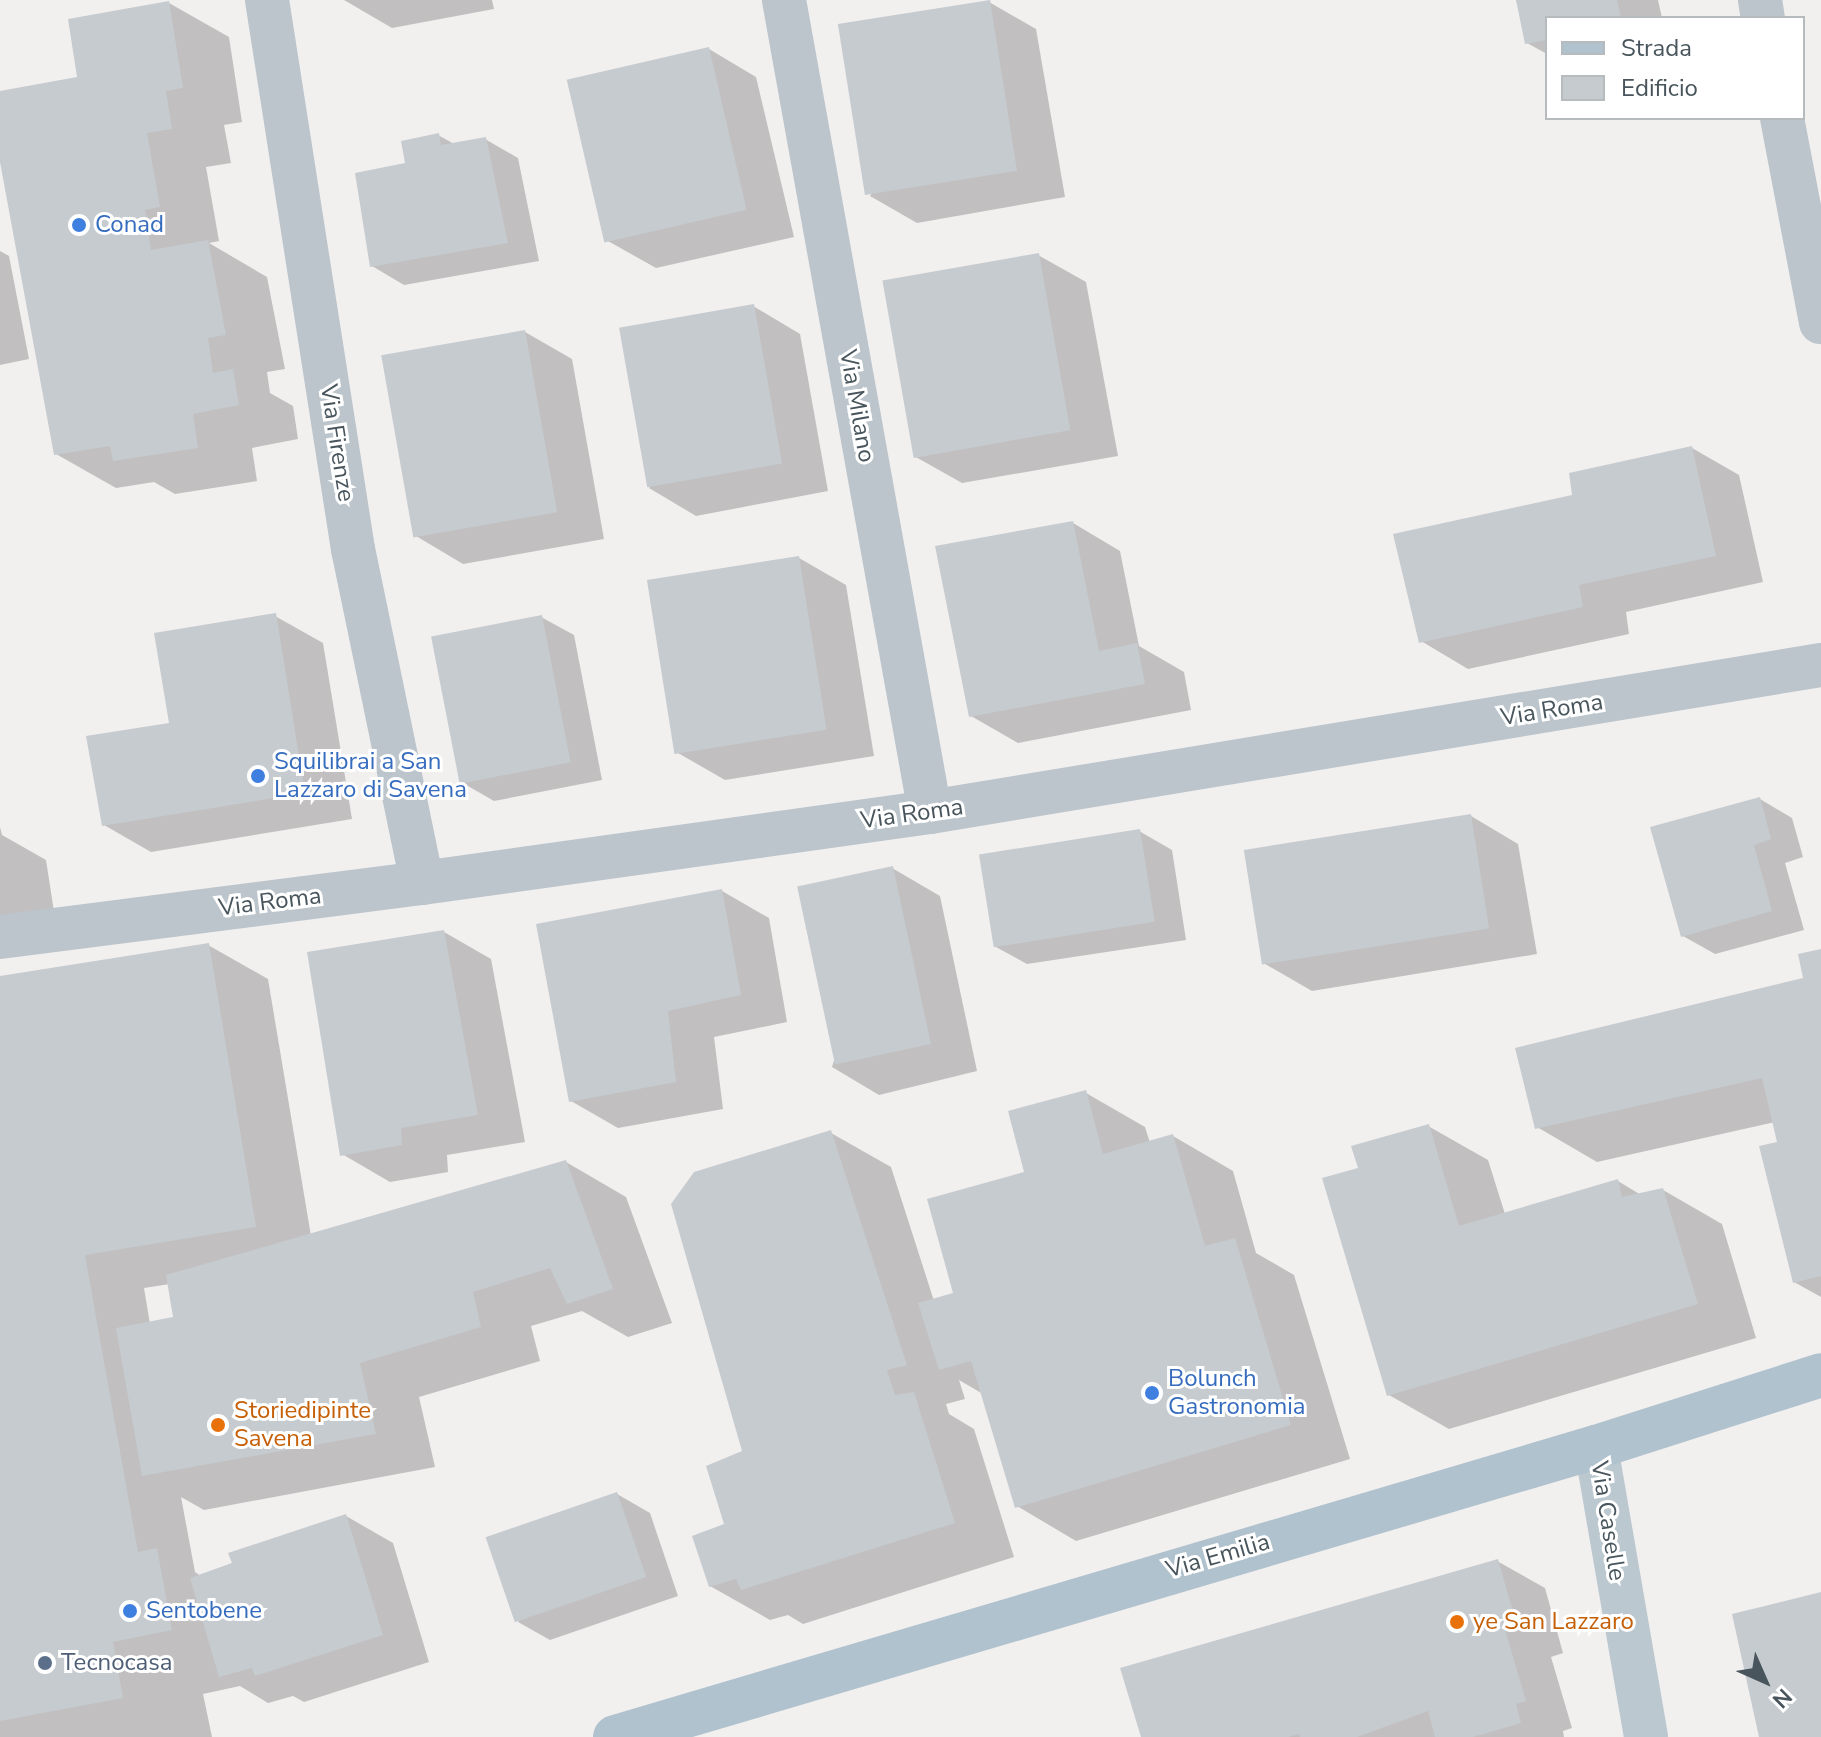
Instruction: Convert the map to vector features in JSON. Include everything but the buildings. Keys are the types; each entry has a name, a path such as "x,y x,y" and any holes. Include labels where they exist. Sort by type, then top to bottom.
{"main road":[{"name":"Via Emilia","path":"615,1737 1596,1447 1821,1375"}],"street":[{"name":"Via Firenze","path":"267,0 353,549 422,883"},
{"name":"Via Milano","path":"784,0 930,812"},
{"path":"1782,120 1821,322"},
{"name":"Via Roma","path":"0,937 422,883 930,812 1821,665"},
{"name":"Via Caselle","path":"1596,1447 1646,1737"}],"place":[{"name":"Conad","path":"79,225"},
{"name":"Squilibrai a San Lazzaro di Savena","path":"258,776"},
{"name":"Bolunch Gastronomia","path":"1152,1393"},
{"name":"Storiedipinte Savena","path":"218,1425"},
{"name":"Sentobene","path":"130,1611"},
{"name":"ye San Lazzaro","path":"1457,1622"},
{"name":"Tecnocasa","path":"45,1663"}]}
